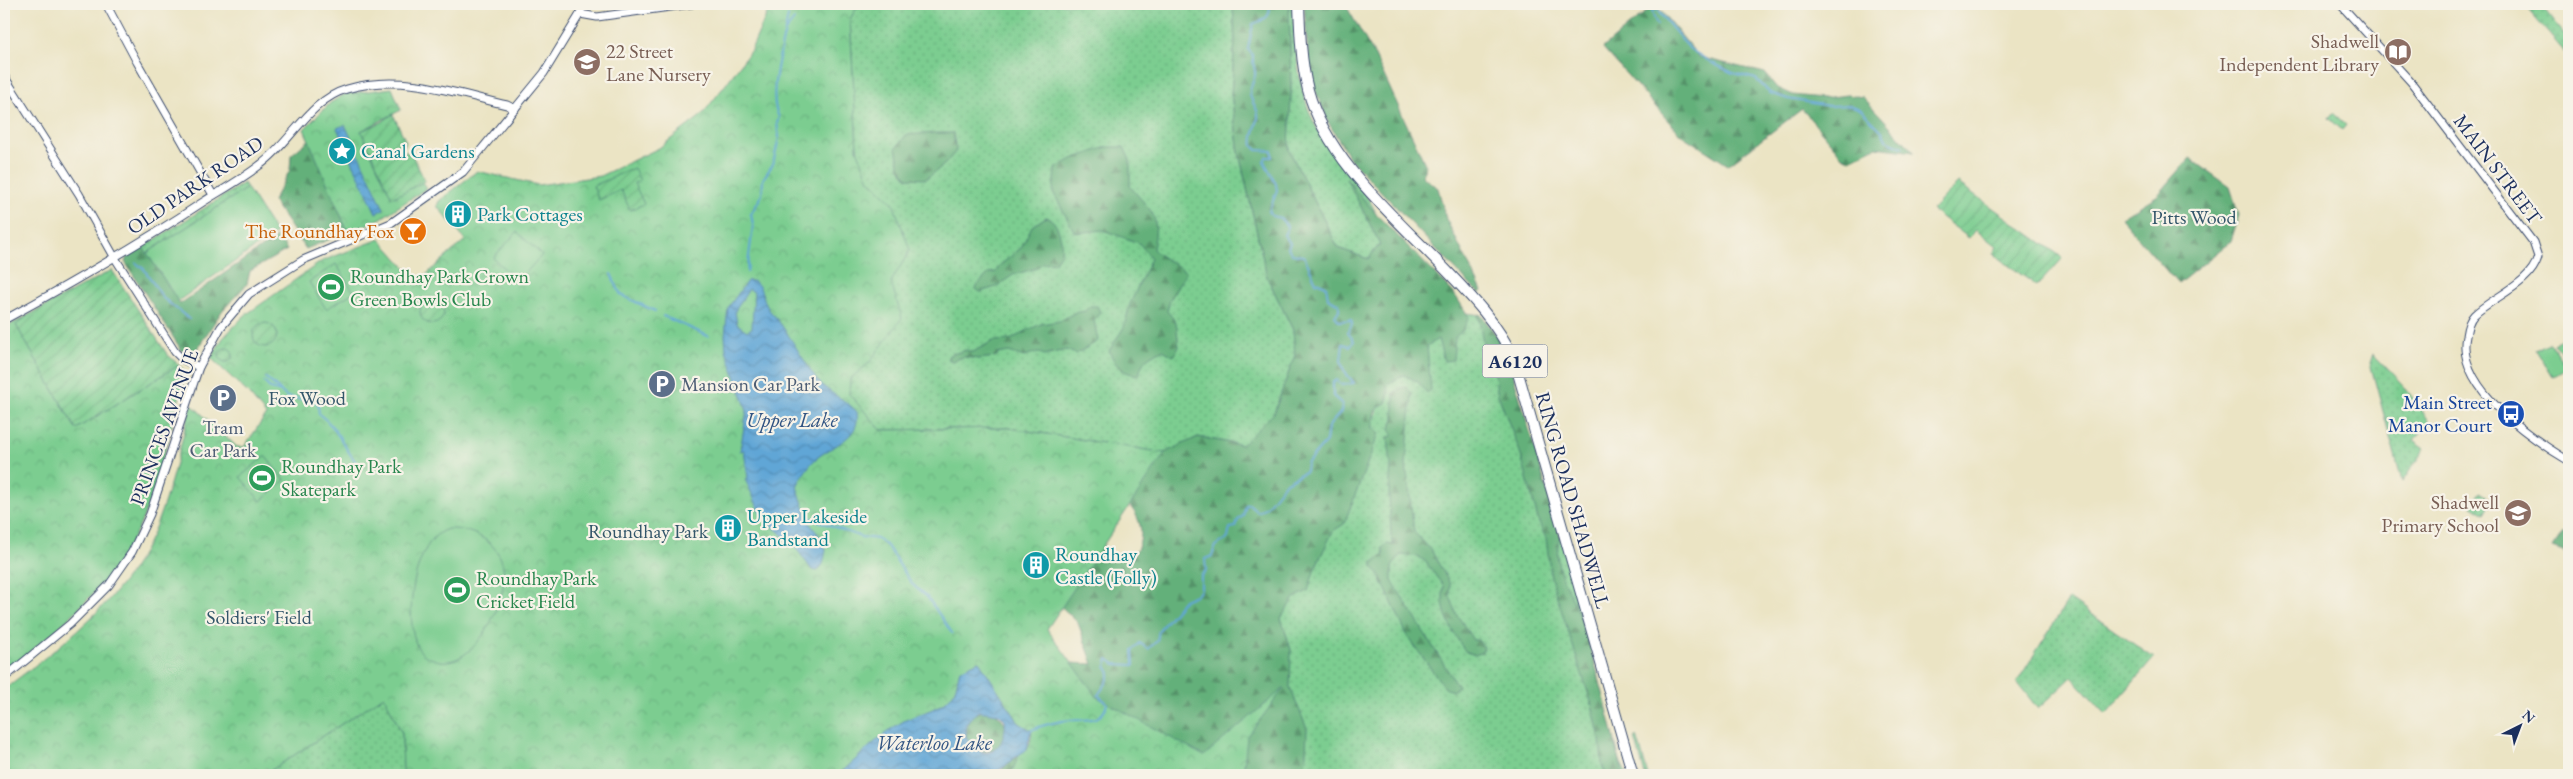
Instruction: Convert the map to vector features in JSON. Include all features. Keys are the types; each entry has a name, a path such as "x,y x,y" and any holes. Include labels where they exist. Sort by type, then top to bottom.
{"highway":[{"name":"RING ROAD SHADWELL","path":"1299,4 1301,43 1308,90 1320,121 1330,140 1356,175 1489,317 1514,359 1633,775"}],"street":[{"path":"106,4 137,62 214,195"},
{"name":"PRINCES AVENUE","path":"4,678 70,624 109,585 132,552 150,514 181,415 199,367 221,327 249,294 304,260 391,224 455,178 480,153 544,73 580,14 583,4"},
{"path":"580,14 597,17 692,4"},
{"name":"MAIN STREET","path":"2340,4 2411,82 2533,242 2536,249 2536,262 2515,285 2472,317 2465,341 2466,353 2469,368 2475,379 2502,411 2540,443 2569,461"},
{"path":"4,76 79,194 115,258 174,352 182,359 199,367"},
{"name":"OLD PARK ROAD","path":"4,320 115,258 262,164 312,111 331,96 347,89 372,84 414,83 507,105 515,109"}],"green space":[{"name":"Roundhay Park","path":"771,4 859,4 850,19 857,149 869,180 893,203 910,250 891,282 902,318 869,363 850,379 849,394 881,430 1009,428 1165,453 1047,629 1097,697 1204,756 1284,688 1247,737 1243,775 1011,775 1019,754 1026,750 1029,745 1032,731 1019,723 979,661 960,670 954,692 944,703 895,726 838,775 403,775 402,733 384,696 270,771 266,768 259,775 4,775 4,689 88,621 125,581 140,559 152,535 164,503 191,404 237,447 244,447 266,415 248,393 211,358 223,338 244,316 322,261 380,239 418,282 465,240 437,206 439,201 477,171 538,185 600,176 659,148 701,116 726,84 751,50"},
{"path":"859,4 1233,4 1235,41 1231,94 1239,153 1267,277 1293,330 1295,355 1274,413 1242,445 1198,437 1165,453 1009,428 881,430 849,394 850,379 869,363 891,283 868,181 857,149 850,19"},
{"path":"1233,4 1289,4 1291,91 1289,150 1338,248 1368,259 1380,244 1346,178 1377,215 1453,292 1469,317 1463,330 1455,337 1453,360 1444,361 1438,339 1427,346 1431,390 1427,393 1418,382 1404,375 1387,385 1389,393 1386,403 1375,412 1373,419 1373,428 1379,433 1344,524 1333,531 1315,568 1308,591 1294,598 1281,618 1291,650 1290,687 1307,729 1305,775 997,775 1012,760 1029,752 1070,663 1093,664 1078,623 881,430 1009,428 1164,453 1198,437 1242,445 1274,413 1295,355 1293,330 1267,277 1239,153 1231,94 1235,41","holes":["1129,505 1140,525 1139,546 1131,559 1116,558 1102,547"]},
{"path":"1289,4 1292,4 1299,72 1307,106 1322,137 1358,184 1377,215 1348,181 1380,244 1368,259 1338,248 1289,150 1291,91"},
{"path":"1304,4 1345,4 1375,56 1426,166 1422,176 1438,188 1446,219 1482,291 1479,294 1350,159 1328,122 1310,77"},
{"path":"1655,4 1699,57 1765,73 1776,87 1793,95 1822,98 1848,95 1863,97 1914,152 1876,147 1850,160 1841,155 1802,109 1728,165 1680,134 1603,48"},
{"path":"2523,4 2540,4 2569,40 2569,57"},
{"name":"Canal Gardens","path":"392,88 401,110 361,131 392,198 423,182 427,188 380,219 348,232 304,129 330,103 345,94"},
{"path":"2333,113 2346,125 2342,130 2329,118"},
{"path":"393,114 406,142 401,151 411,153 425,181 392,198 361,131 382,122"},
{"path":"953,133 956,151 945,164 926,179 907,178 900,168 896,148 906,135"},
{"path":"309,140 348,232 306,249 273,201 290,170 291,155"},
{"path":"1107,147 1124,147 1130,160 1130,186 1149,208 1155,220 1153,249 1186,272 1170,300 1167,311 1176,322 1179,347 1173,356 1163,350 1150,356 1142,365 1139,375 1128,373 1120,368 1109,351 1124,327 1130,304 1151,258 1139,243 1103,230 1075,233 1053,192 1055,169 1072,159"},
{"name":"Pitts Wood","path":"2190,158 2230,187 2239,215 2231,241 2178,284 2121,218 2158,195"},
{"path":"634,168 640,181 634,183 644,204 630,210 621,190 599,200 593,186"},
{"path":"244,183 247,188 147,253 143,247"},
{"path":"1958,183 2063,258 2037,286 1993,254 1997,247 1976,230 1969,238 1932,210"},
{"path":"247,188 276,233 178,301 147,253"},
{"path":"1046,217 1057,226 1061,242 1061,252 1055,262 1042,263 1037,268 1013,275 996,287 980,292 975,288 989,273 996,272 999,266 1021,248 1032,226"},
{"path":"517,232 542,255 518,281 493,258"},
{"path":"278,236 287,250 250,271 247,284 222,311 193,355 182,351 125,262 127,257 143,247 180,304"},
{"name":"Roundhay Park Crown Green Bowls Club","path":"336,264 354,292 326,309 309,282"},
{"path":"112,270 167,354 179,365 76,429 16,325 27,316"},
{"path":"432,300 441,303 444,312 441,321 432,324 423,321 420,312 423,303"},
{"path":"1090,306 1097,306 1100,312 1094,320 1098,341 1076,354 1066,350 1044,355 1034,353 1024,357 1009,352 998,354 996,357 978,359 964,357 952,361 948,359 949,355 966,350 973,352 993,341 1010,340 1041,324 1060,321 1074,313 1085,311"},
{"path":"1466,313 1481,315 1509,361 1560,535 1620,761 1627,775 1243,775 1291,650 1281,618 1348,497 1386,385 1437,325"},
{"path":"1478,314 1481,315 1497,336 1509,361 1560,535 1558,560 1560,570 1578,611 1588,641 1623,775 1606,775 1602,765 1600,739 1592,705 1551,578 1546,538 1539,523 1520,452 1497,392 1494,368 1485,354"},
{"path":"27,316 16,325 76,429 179,365 187,373 151,498 140,525 126,551 91,596 71,616 4,672 4,328"},
{"path":"265,323 273,327 277,335 273,343 265,347 257,343 253,335 257,327"},
{"path":"2566,334 2569,337 2569,360 2552,343"},
{"path":"2549,342 2567,368 2553,377 2536,350"},
{"path":"226,348 231,350 233,355 231,360 226,362 221,360 219,355 221,350"},
{"path":"2373,354 2404,386 2430,422 2414,440 2425,448 2402,482 2370,363"},
{"path":"1406,387 1412,393 1406,464 1414,532 1431,550 1450,584 1450,596 1456,613 1473,640 1478,640 1484,648 1481,653 1475,655 1466,652 1456,637 1445,613 1444,587 1425,561 1417,556 1400,555 1392,567 1392,581 1458,687 1452,691 1445,688 1408,637 1379,575 1373,567 1373,562 1384,555 1382,548 1387,544 1394,545 1391,535 1389,494 1391,465 1388,437 1393,436 1390,428 1394,419 1394,393"},
{"name":"Roundhay Park Skatepark","path":"265,456 285,480 261,501 240,477"},
{"path":"2480,492 2493,500 2485,514 2471,505"},
{"name":"Roundhay Park Cricket Field","path":"448,529 458,529 478,535 486,540 499,555 503,564 504,575 499,603 484,634 461,657 447,661 431,658 421,652 414,636 411,619 414,582 419,563 426,548 436,536"},
{"path":"2562,533 2569,537 2569,554 2552,548"},
{"path":"2069,599 2154,658 2106,714 2072,677 2038,709 2017,682"},
{"path":"384,696 402,733 403,775 274,775 270,771"},
{"path":"990,711 997,714 1003,720 1006,731 1005,739 997,748 990,751 982,751 975,748 967,739 966,727 969,720 978,712"},
{"path":"1637,736 1648,775 1645,775 1635,738"}],"water":[{"path":"345,125 384,209 376,213 337,128"},
{"name":"Upper Lake","path":"747,281 756,283 762,292 767,307 818,381 857,412 855,428 850,435 814,460 800,479 797,487 810,524 822,539 826,550 823,564 818,571 812,570 796,548 762,516 745,479 748,478 744,450 740,451 747,410 726,350 725,335 728,308","holes":["749,289 754,292 752,328 747,331 737,324 735,311"]},
{"name":"Waterloo Lake","path":"979,661 1019,723 1031,730 1027,750 994,773 977,775 973,772 963,775 838,775 895,726 938,707 950,698 956,687 960,670","holes":["978,711 999,714 1005,720 1003,738 997,748 992,751 978,750 966,737 966,724"]}],"waterway":[{"path":"1028,732 1040,726 1069,720 1089,720 1101,715 1107,703 1098,695 1107,682 1110,673 1106,666 1108,659 1115,664 1134,665 1133,650 1140,643 1148,649 1157,641 1159,630 1184,600 1198,594 1201,589 1201,576 1206,570 1205,559 1212,556 1216,546 1228,538 1230,528 1236,527 1238,520 1243,516 1246,505 1249,504 1258,512 1267,506 1286,482 1306,471 1307,463 1326,442 1328,427 1341,412 1342,404 1333,396 1333,382 1336,380 1342,385 1354,383 1344,371 1341,360 1343,344 1350,346 1354,341 1348,333 1352,324 1351,320 1339,321 1335,316 1339,310 1339,304 1328,298 1326,286 1316,282 1304,256 1292,254 1288,248 1290,243 1284,235 1288,227 1280,218 1272,216 1269,211 1277,191 1276,184 1264,161 1266,157 1272,157 1272,151 1257,150 1252,142 1258,116 1250,95 1255,73 1253,56 1248,49 1253,24 1261,21 1268,15 1269,4"},
{"path":"1652,4 1690,49 1712,63 1733,73 1756,79 1770,93 1788,99 1829,106 1850,105 1860,109 1882,131 1886,140 1903,147"},
{"path":"1655,7 1652,12 1657,25"},
{"path":"747,272 753,225 751,214 762,195 763,179 773,164 779,137 777,123 779,117 775,107 774,95 777,68 788,16"},
{"path":"786,30 794,20"},
{"path":"136,263 144,269 163,298 189,319"},
{"path":"611,274 621,295 655,311"},
{"path":"663,316 708,336"},
{"path":"266,378 287,397 315,401 318,404 319,414 335,430 356,462"},
{"path":"264,382 271,389 281,392"},
{"path":"808,517 861,537 878,539 887,546 912,584 928,598 952,633"}],"place":[{"name":"Shadwell Independent Library","path":"2398,52"},
{"name":"22 Street Lane Nursery","path":"587,62"},
{"name":"Canal Gardens","path":"342,151"},
{"name":"Park Cottages","path":"458,214"},
{"name":"The Roundhay Fox","path":"413,231"},
{"name":"Roundhay Park Crown Green Bowls Club","path":"331,287"},
{"name":"Mansion Car Park","path":"662,384"},
{"name":"Tram Car Park","path":"223,398"},
{"name":"Main Street Manor Court","path":"2511,414"},
{"name":"Roundhay Park Skatepark","path":"262,478"},
{"name":"Shadwell Primary School","path":"2518,513"},
{"name":"Upper Lakeside Bandstand","path":"728,528"},
{"name":"Roundhay Castle (Folly)","path":"1036,565"},
{"name":"Roundhay Park Cricket Field","path":"457,590"}],"park label":[{"name":"Fox Wood","path":"307,398"},
{"name":"Soldiers' Field","path":"259,617"}]}
